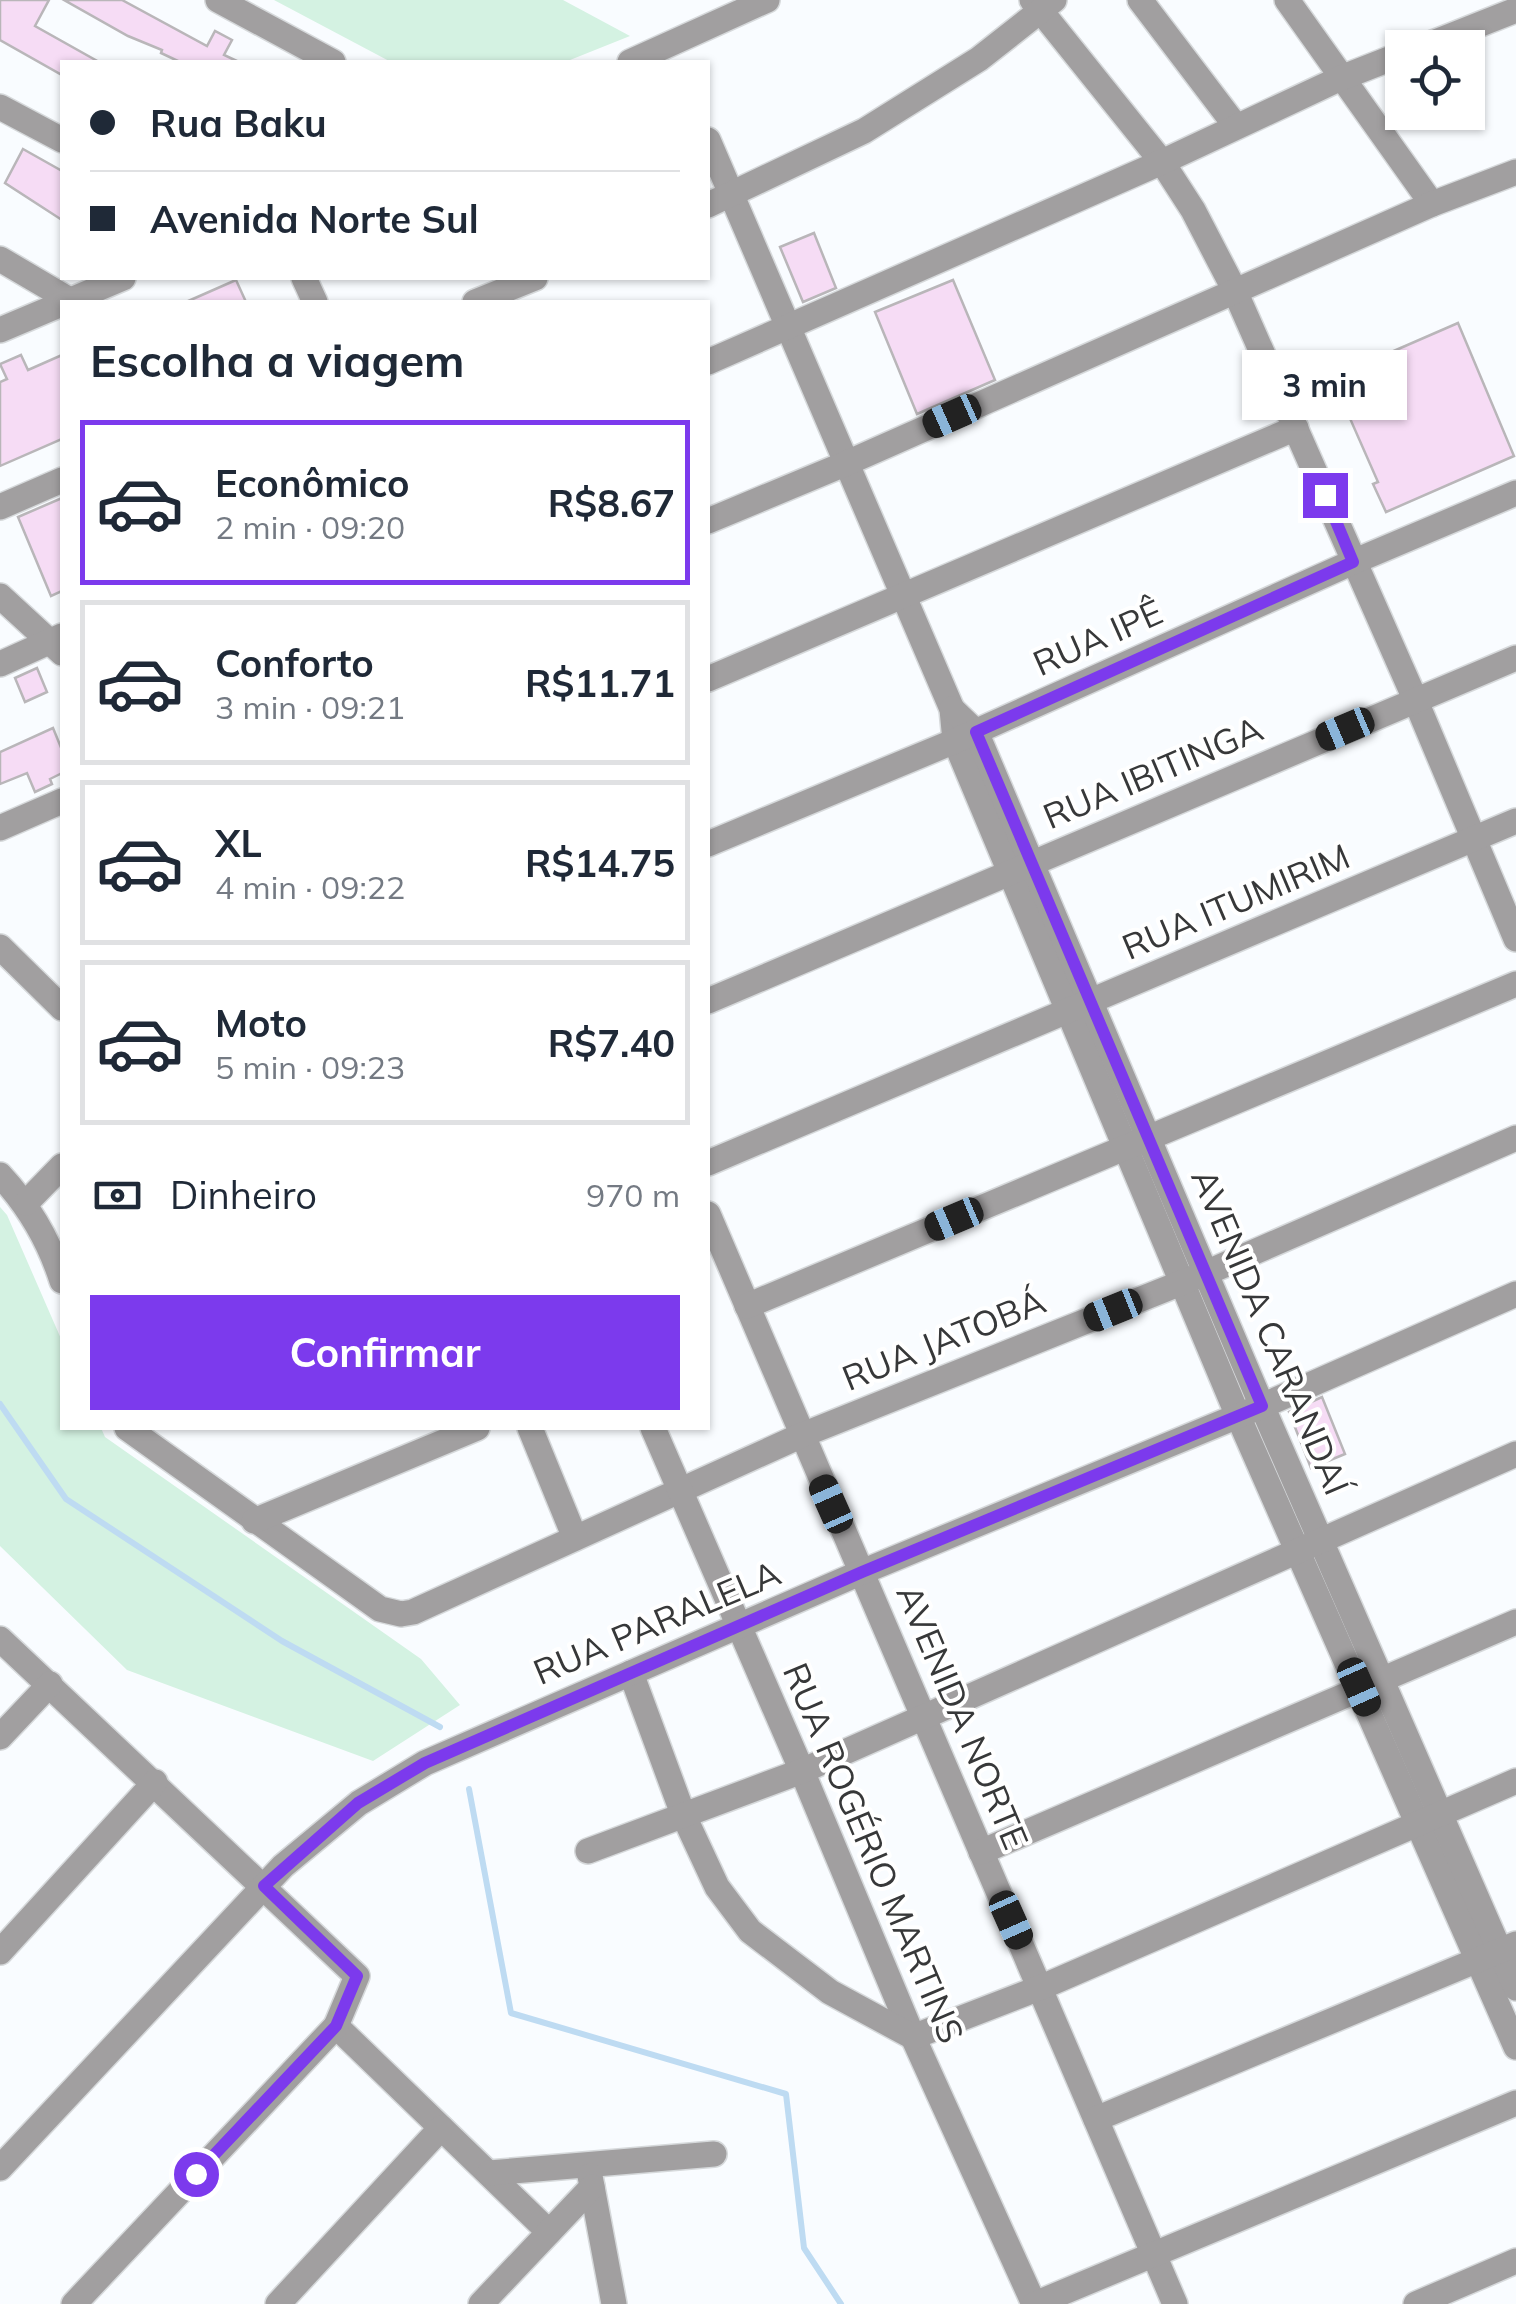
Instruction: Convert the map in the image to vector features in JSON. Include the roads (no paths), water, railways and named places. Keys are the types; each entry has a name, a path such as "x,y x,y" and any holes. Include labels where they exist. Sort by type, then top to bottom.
{"street":[{"path":"218,0 329,60"},
{"path":"640,60 670,54 767,0"},
{"path":"1140,0 1235,125"},
{"path":"1286,0 1432,204"},
{"path":"710,204 864,131 980,60 1042,4 1162,162 1234,289 1516,939"},
{"path":"1465,30 1516,10"},
{"path":"710,361 1385,61"},
{"path":"0,106 60,139"},
{"name":"AVENIDA CARANDAÍ","path":"710,145 1020,867 1067,1011 1138,1141"},
{"path":"710,519 846,463 1234,289 1516,172"},
{"path":"0,259 68,299 118,280"},
{"path":"480,300 530,280"},
{"path":"0,330 60,303"},
{"path":"710,678 1296,428"},
{"path":"0,507 60,481"},
{"name":"RUA IPÊ","path":"710,843 965,736 1516,493"},
{"path":"0,596 58,644"},
{"path":"0,664 58,644"},
{"name":"RUA IBITINGA","path":"710,999 1516,658"},
{"path":"0,828 59,807"},
{"name":"RUA ITUMIRIM","path":"710,1163 1516,822"},
{"name":"AVENIDA CARANDAÍ","path":"1020,867 1092,1000 1138,1141 1250,1411 1430,1817 1516,1988"},
{"path":"0,947 60,1006"},
{"path":"747,1306 1516,984"},
{"name":"RUA JATOBÁ","path":"254,1521 380,1609 401,1614 413,1612 800,1436 1194,1278 1516,1138"},
{"path":"26,1202 60,1168"},
{"path":"0,1175 26,1202 58,1254"},
{"name":"AVENIDA NORTE","path":"710,1219 1175,2304"},
{"name":"RUA PARALELA","path":"0,2168 264,1886 358,1803 425,1763 1516,1294"},
{"path":"134,1430 254,1521 472,1430"},
{"path":"531,1430 575,1538"},
{"name":"RUA ROGÉRIO MARTINS","path":"654,1430 802,1771 912,2038 1034,2304"},
{"path":"588,1851 802,1771 1516,1454"},
{"path":"980,1852 1516,1622"},
{"path":"0,1640 357,1976 336,2026 74,2304"},
{"path":"631,1673 682,1814 718,1887 750,1930 830,1992 912,2038 1042,1987 1516,1781"},
{"path":"0,1737 50,1684"},
{"path":"0,1952 155,1782"},
{"path":"1096,2119 1498,1951"},
{"name":"AVENIDA CARANDAÍ","path":"1498,1951 1516,2047"},
{"path":"336,2026 549,2232"},
{"path":"1034,2304 1516,2103"},
{"path":"278,2304 441,2128"},
{"path":"489,2174 590,2176 714,2154"},
{"path":"481,2304 549,2232 590,2176"},
{"path":"590,2176 614,2304"},
{"path":"1416,2304 1516,2261"}],"waterway":[{"path":"0,1404 66,1499 282,1641 440,1727"},
{"path":"469,1789 511,2013 786,2094 804,2248 841,2304"}]}
